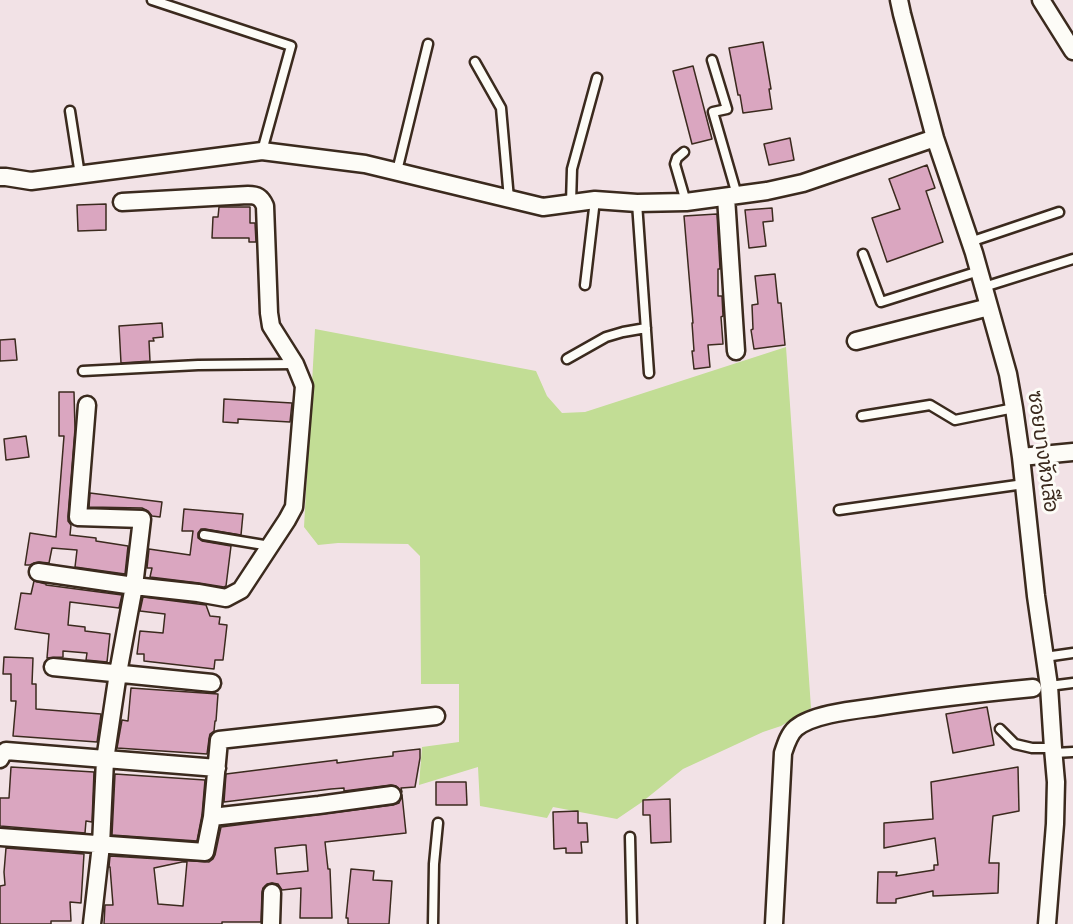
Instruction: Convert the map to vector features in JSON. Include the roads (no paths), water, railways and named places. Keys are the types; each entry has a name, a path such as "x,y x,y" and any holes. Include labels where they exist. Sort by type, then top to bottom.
{"street":[{"name":"ซอยบางหัวเสือ","path":"899,0 935,138 970,242 1008,374 1014,408 1045,657 1041,687 1054,751 1056,782 1047,924"},
{"path":"1041,0 1073,51"},
{"path":"0,177 31,181 262,151 365,164 543,207 595,200 638,203 686,202 803,183 935,138"},
{"path":"38,572 226,598 241,590 294,507 304,386 295,364 271,326 265,206 262,200 256,195 248,195 122,202"},
{"path":"731,196 736,351"},
{"path":"856,341 989,307"},
{"path":"87,405 78,517 142,519 134,586 105,760 101,845 92,924"},
{"path":"1021,457 1073,452"},
{"path":"53,668 212,683"},
{"path":"774,924 783,753 794,730 806,722 847,711 1041,687"},
{"path":"0,837 205,852 212,817 219,740 436,716"},
{"path":"0,759 6,751 217,768"},
{"path":"212,817 319,806 392,795"},
{"path":"271,924 272,893"}],"lane":[{"path":"152,0 291,46 262,151"},
{"path":"396,171 428,44"},
{"path":"712,60 726,109 713,112 731,196"},
{"path":"475,62 501,108 510,200"},
{"path":"571,203 572,169 597,78"},
{"path":"70,111 80,175"},
{"path":"684,152 677,158 675,165 686,202"},
{"path":"585,285 595,200"},
{"path":"638,203 649,373"},
{"path":"970,242 1059,212"},
{"path":"863,254 881,302 1073,259"},
{"path":"567,359 606,337 646,328"},
{"path":"83,371 198,365 295,364"},
{"path":"862,416 930,405 955,420 1014,408"},
{"path":"839,510 1024,484"},
{"path":"204,535 270,546"},
{"path":"1045,657 1073,653"},
{"path":"1041,687 1073,683"},
{"path":"1000,729 1016,744 1073,752"},
{"path":"433,924 434,864 438,823"},
{"path":"630,837 632,924"}]}
